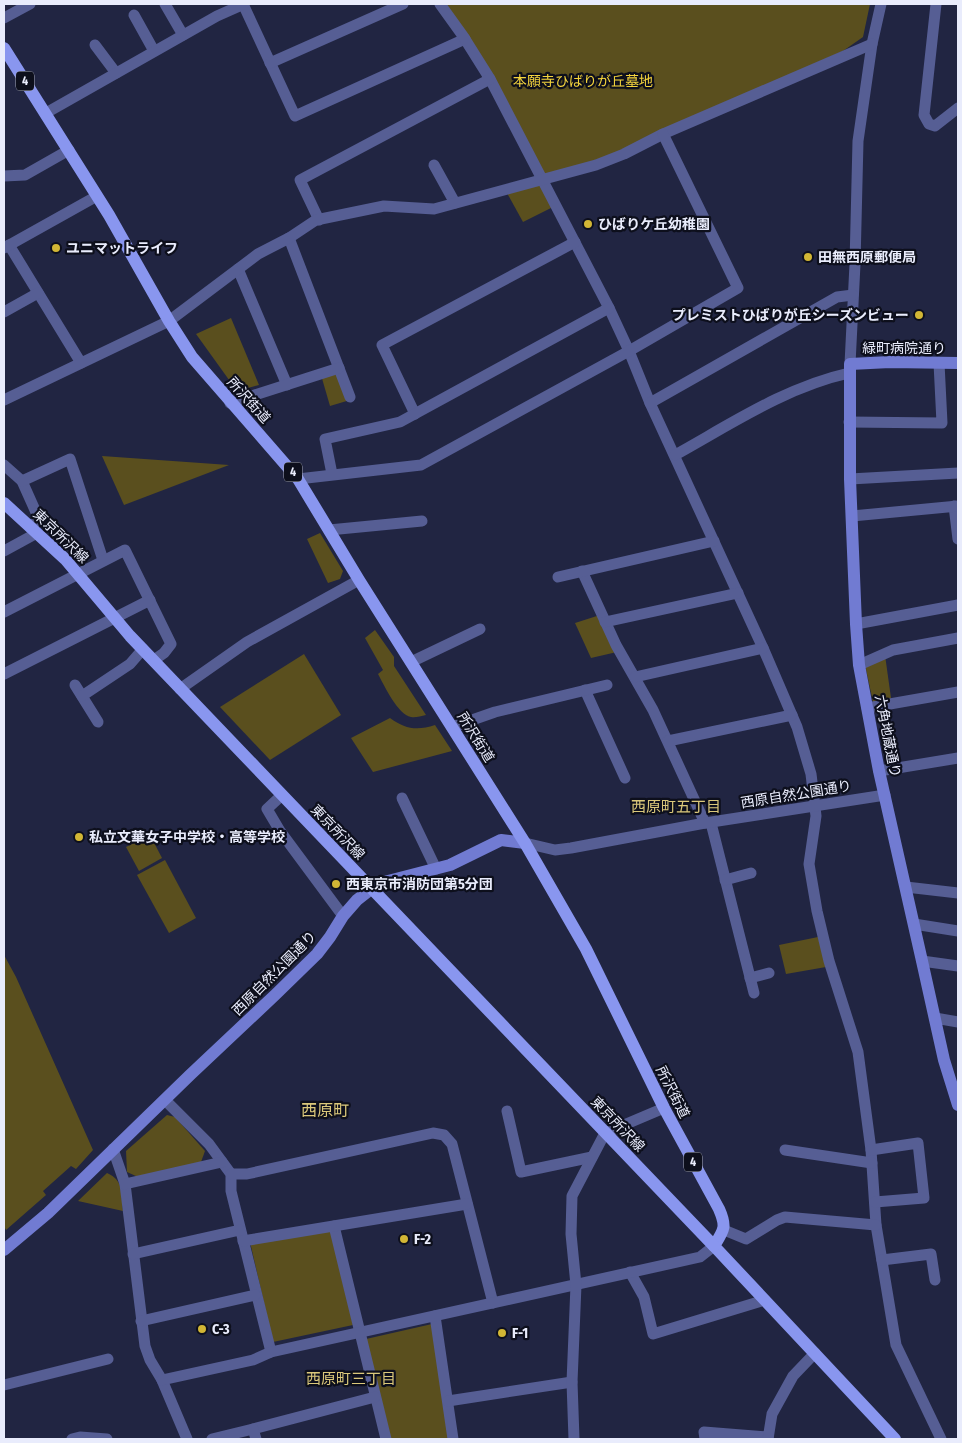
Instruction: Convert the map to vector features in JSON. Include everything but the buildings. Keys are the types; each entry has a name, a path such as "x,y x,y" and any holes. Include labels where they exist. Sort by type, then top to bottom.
{"main road":[{"name":"所沢街道","path":"4,51 69,150 192,358 298,478 359,580 525,843 586,949 664,1108 719,1209 724,1220 724,1230"},
{"name":"東京所沢線","path":"4,503 65,558 114,618 180,689 714,1246"},
{"path":"724,1230 714,1246 895,1439"}],"street":[{"path":"4,18 30,4"},
{"path":"165,4 183,35"},
{"path":"46,113 217,16 244,4 295,116 465,39"},
{"path":"270,63 403,4"},
{"path":"440,4 490,79 609,308 650,403 792,714 811,774 816,816 809,864 817,911 829,961 858,1052 871,1150 876,1225 896,1345 941,1439"},
{"path":"675,455 785,394 836,376 850,368 858,141 872,44 881,4"},
{"path":"936,4 924,115 929,124 935,126 958,108"},
{"path":"134,15 154,51"},
{"path":"4,400 169,321 258,254 318,220 384,206 434,209 596,165 872,44"},
{"path":"95,45 116,73"},
{"path":"318,220 300,180 490,79"},
{"path":"298,478 421,465 629,351 738,288 663,134"},
{"path":"4,176 25,175 69,150"},
{"path":"434,165 456,203"},
{"path":"81,363 38,293 6,247 97,196"},
{"path":"289,238 350,397"},
{"path":"415,414 382,345 575,242"},
{"path":"238,269 287,385"},
{"path":"4,312 38,293"},
{"path":"650,403 837,297 853,295"},
{"path":"332,474 325,439 400,422 609,308"},
{"path":"849,422 942,422 939,363"},
{"name":"緑町病院通り","path":"850,368 958,363"},
{"path":"230,402 339,368"},
{"name":"六角地蔵通り","path":"850,368 850,479 859,665 885,795 944,1060 958,1105"},
{"path":"22,481 70,459 103,560"},
{"path":"4,465 22,481 39,519 34,530 4,551"},
{"path":"850,479 958,473"},
{"path":"852,516 956,506 958,539"},
{"path":"329,530 422,521"},
{"path":"558,577 714,541"},
{"path":"4,612 125,550 171,644 164,653 154,660"},
{"path":"582,571 616,644 653,710 708,823 725,880 754,993"},
{"path":"180,689 247,642 359,580"},
{"path":"606,622 738,593"},
{"path":"4,674 150,600"},
{"path":"856,624 958,605"},
{"path":"411,662 480,629"},
{"path":"859,665 893,650 958,638"},
{"path":"635,678 763,648"},
{"path":"82,696 130,664 143,649"},
{"path":"75,685 98,722"},
{"path":"452,727 495,712 606,685"},
{"path":"585,690 625,778"},
{"path":"867,708 958,692"},
{"path":"668,741 792,714"},
{"path":"596,742 607,737"},
{"path":"880,771 958,758"},
{"path":"282,795 267,809 280,831 343,916"},
{"name":"西原自然公園通り","path":"4,1250 48,1213 317,954 343,916 371,889 388,881 450,865 501,840 555,850 885,795"},
{"path":"402,798 436,870"},
{"path":"725,880 751,874"},
{"path":"906,887 958,893"},
{"path":"914,924 958,931"},
{"path":"922,961 958,966"},
{"path":"750,978 768,973"},
{"path":"935,1018 958,1022"},
{"path":"164,1100 210,1144 231,1174 231,1191 255,1295 271,1352"},
{"path":"574,1439 572,1382 576,1285 571,1234 572,1196 605,1133 664,1108"},
{"path":"507,1111 521,1172 592,1157"},
{"path":"231,1174 247,1174 433,1133 444,1135 452,1144 493,1303"},
{"path":"871,1150 918,1143 924,1198 875,1202"},
{"path":"114,1149 125,1184 145,1346 187,1439"},
{"path":"785,1150 872,1162"},
{"path":"125,1184 222,1162"},
{"path":"134,1254 242,1236 334,1226 467,1204"},
{"path":"724,1230 746,1240 785,1217 876,1225"},
{"path":"334,1226 374,1397 386,1439"},
{"path":"162,1380 253,1360 271,1352 700,1257 714,1246"},
{"path":"882,1260 932,1254 935,1280"},
{"path":"630,1272 644,1298 653,1334 765,1300"},
{"path":"141,1321 255,1295"},
{"path":"435,1316 453,1439"},
{"path":"705,1439 704,1432 768,1438 772,1414 793,1376 815,1353"},
{"path":"4,1385 108,1359"},
{"path":"448,1401 572,1382"},
{"path":"212,1439 255,1434 374,1397"},
{"path":"72,1439 80,1437 107,1439"}],"green space":[{"name":"本願寺ひばりが丘墓地","path":"445,4 870,4 863,37 843,51 619,151 544,176"},
{"path":"539,183 553,207 523,222 507,193"},
{"path":"231,318 259,385 237,391 196,334"},
{"path":"338,370 350,400 330,406 321,375"},
{"path":"102,456 229,465 124,505"},
{"path":"320,533 343,571 340,579 328,583 307,539"},
{"path":"600,615 617,652 591,658 575,623"},
{"path":"375,630 394,657 394,666 426,715 411,717 406,715 396,705 388,692 378,674 383,670 365,638"},
{"path":"304,654 341,715 270,760 220,707"},
{"path":"885,655 891,698 873,702 864,660"},
{"path":"390,718 401,725 411,728 435,725 452,751 373,772 351,738"},
{"path":"150,835 162,858 139,871 126,847"},
{"path":"165,860 196,918 169,933 137,875"},
{"path":"818,937 826,967 786,974 779,945"},
{"path":"4,955 16,977 93,1150 76,1169 71,1166 43,1191 46,1195 6,1230 4,1226"},
{"path":"167,1115 175,1117 205,1151 201,1162 138,1177 127,1172 126,1151"},
{"path":"107,1173 116,1180 121,1188 123,1211 78,1201"},
{"path":"331,1229 353,1325 273,1342 250,1242"},
{"path":"432,1324 449,1439 391,1439 366,1339"}],"place":[{"name":"ひばりケ丘幼稚園","path":"588,224"},
{"name":"ユニマットライフ","path":"56,248"},
{"name":"田無西原郵便局","path":"808,257"},
{"name":"プレミストひばりが丘シーズンビュー","path":"919,315"},
{"name":"私立文華女子中学校・高等学校","path":"79,837"},
{"name":"西東京市消防団第5分団","path":"336,884"},
{"name":"F-2","path":"404,1239"},
{"name":"C-3","path":"202,1329"},
{"name":"F-1","path":"502,1333"}],"district":[{"name":"西原町五丁目","path":"676,807"},
{"name":"西原町","path":"325,1110"},
{"name":"西原町三丁目","path":"351,1379"}]}
